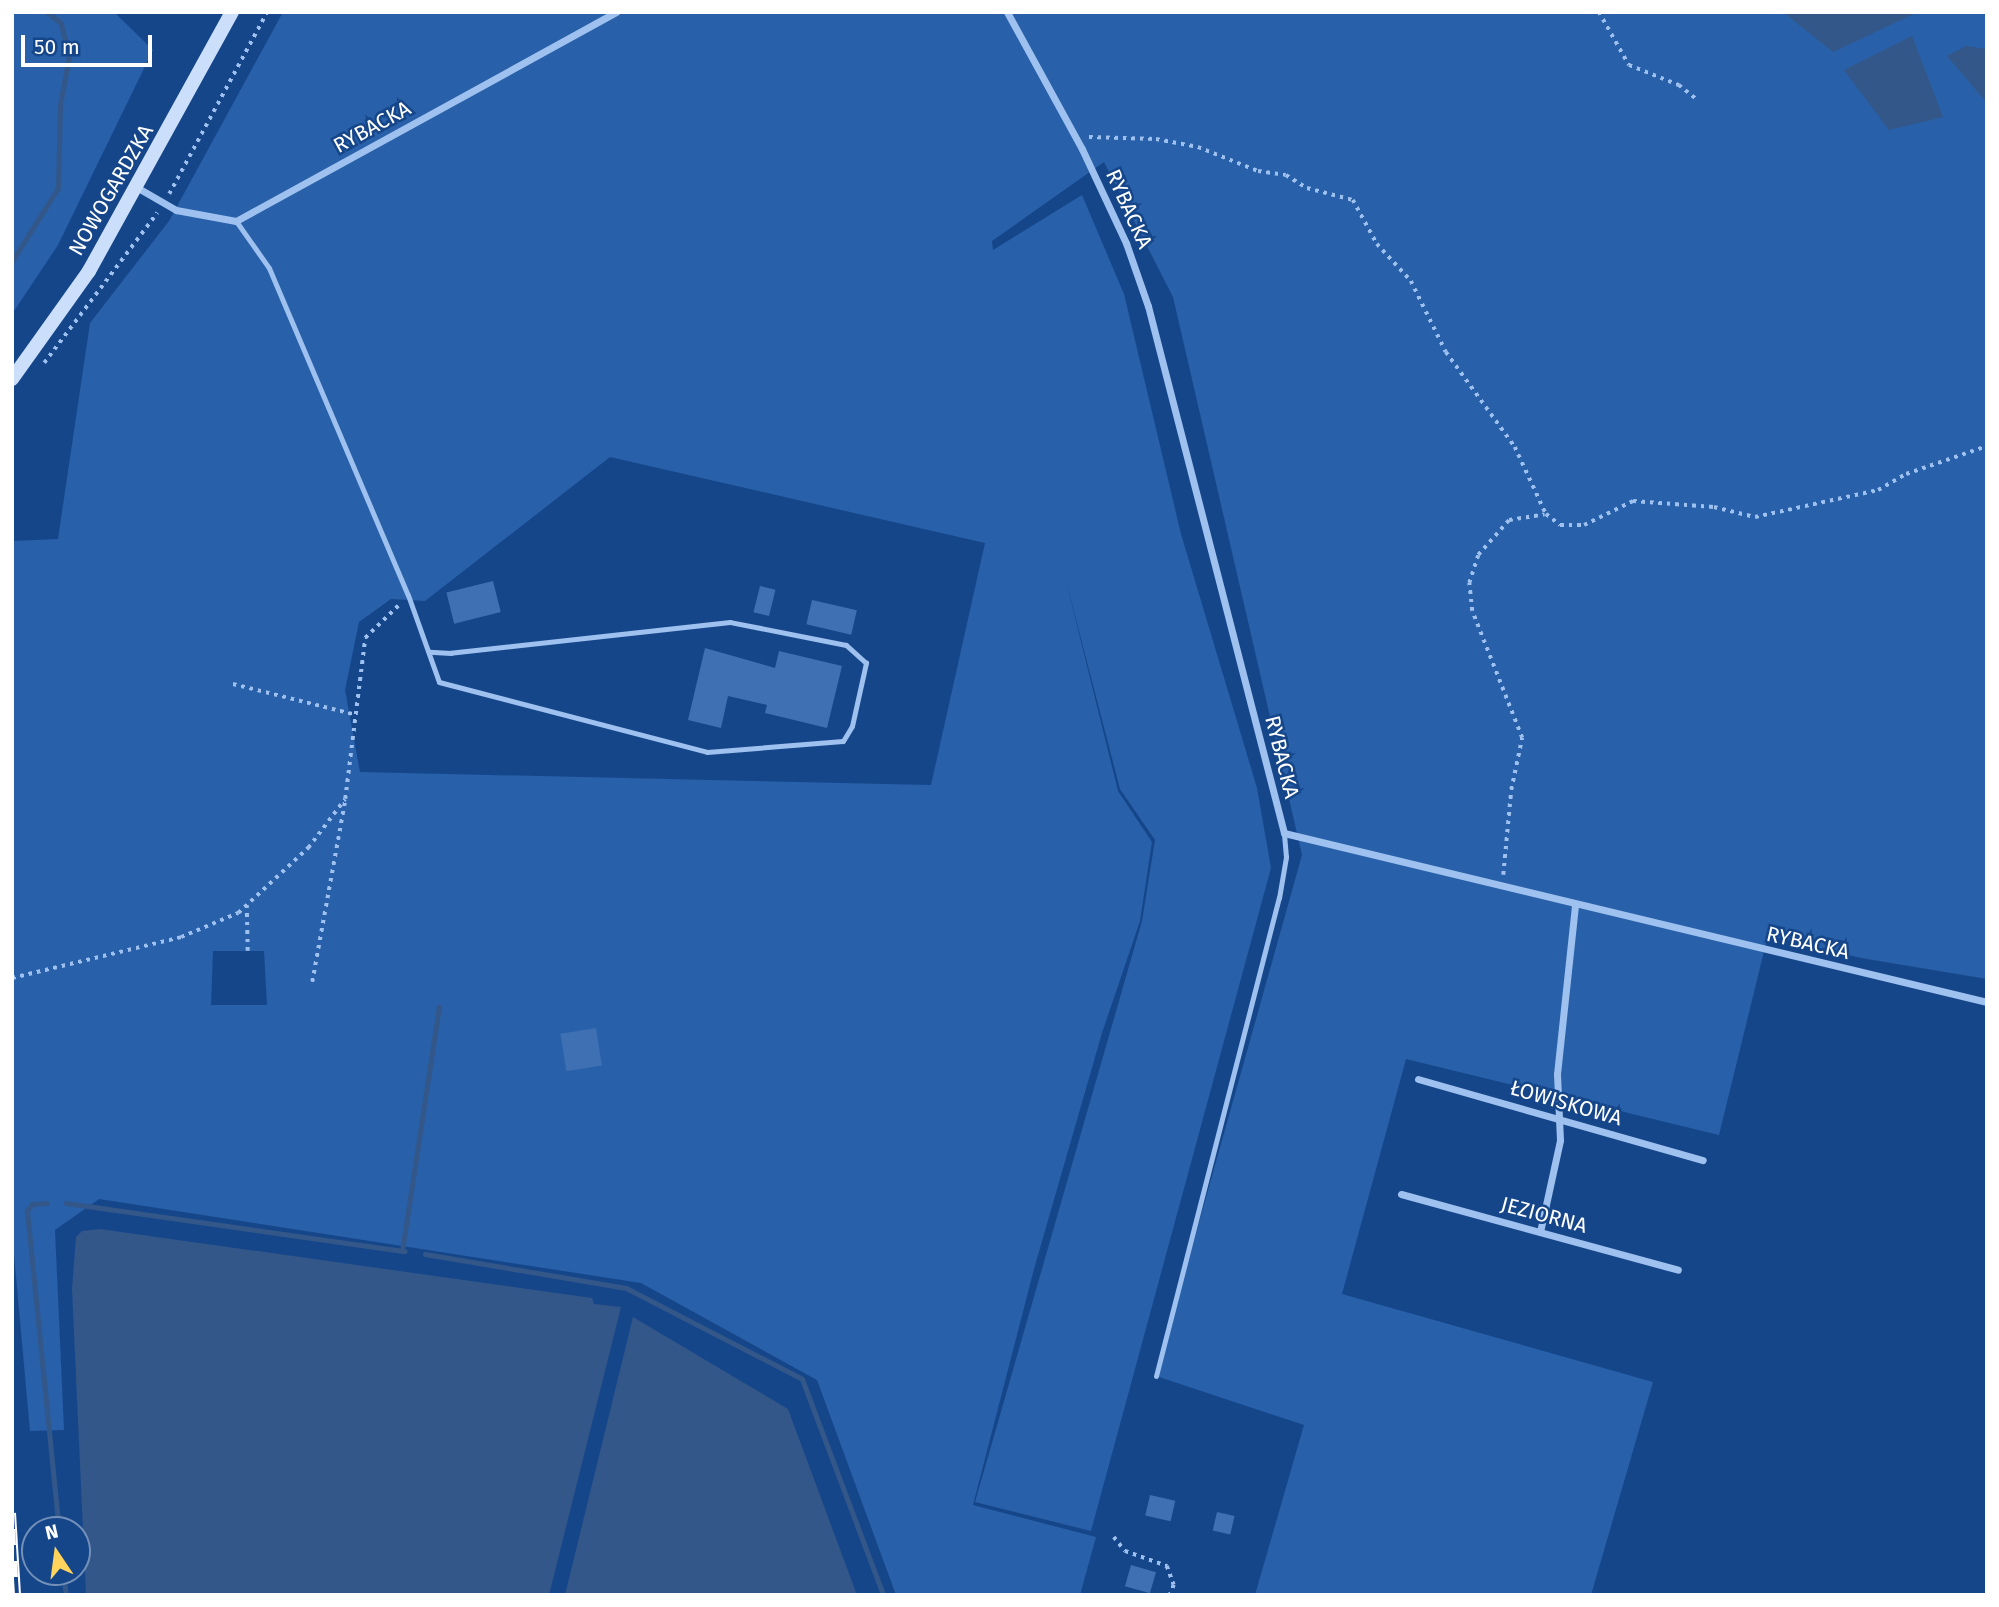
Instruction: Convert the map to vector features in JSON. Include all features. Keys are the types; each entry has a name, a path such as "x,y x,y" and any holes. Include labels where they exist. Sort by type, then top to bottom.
{"street":[{"name":"NOWOGARDZKA","path":"12,379 89,271 138,188 232,12"},
{"name":"RYBACKA","path":"236,221 616,12"},
{"name":"RYBACKA","path":"1007,12 1075,136 1126,243 1148,306 1284,833 1501,888 1987,1002"},
{"path":"138,188 176,210 236,221"},
{"path":"1540,1232 1560,1140 1557,1074 1575,905"},
{"name":"ŁOWISKOWA","path":"1418,1079 1703,1160"},
{"name":"JEZIORNA","path":"1401,1194 1678,1270"}],"lane":[{"path":"236,221 269,268 408,595 439,682 707,752 843,741 852,726 866,663 846,645 730,622 451,653 429,652"},
{"path":"1156,1376 1279,898 1286,857 1284,833"}],"path":[{"path":"1599,12 1629,65 1679,85 1696,99"},
{"path":"1075,136 1156,139 1198,147 1258,171 1286,175 1307,188 1353,200 1377,244 1411,281 1446,352 1515,447 1546,514 1560,525 1584,524 1633,501 1714,507 1755,517 1878,490 1906,474 1987,446"},
{"path":"1501,888 1511,790 1522,738 1472,611 1469,583 1478,555 1509,520 1546,514"},
{"path":"312,982 345,799 365,638 408,595"},
{"path":"233,684 355,715"},
{"path":"12,978 181,937 237,913 308,848 345,799"},
{"path":"247,904 248,951"},
{"path":"1114,1537 1125,1551 1167,1566 1174,1585 1170,1595"}],"shaded area":[{"path":"12,12 114,12 153,50 58,245 12,314"},
{"path":"283,12 1987,12 1987,979 1861,958 1768,935 1719,1135 1406,1059 1342,1294 1653,1382 1591,1595 1255,1595 1304,1425 1156,1376 1302,855 1173,297 1104,162 992,241 993,250 1082,195 1124,294 1181,534 1257,788 1271,868 1091,1531 975,1502 1142,921 1155,840 1120,789 1065,577 1118,791 1152,842 1140,921 1102,1033 1034,1269 973,1505 1096,1537 1080,1595 896,1595 817,1380 641,1283 99,1199 55,1230 64,1430 30,1431 12,1232 12,541 58,539 90,323 169,221","holes":["610,457 985,543 931,785 360,772 345,690 359,622 391,599 425,601","213,951 264,951 267,1005 211,1005"]},
{"path":"1783,12 1918,12 1833,52"},
{"path":"1912,36 1943,117 1889,130 1844,70"},
{"path":"1966,46 1987,49 1987,103 1947,56"},
{"path":"100,1229 592,1298 594,1304 621,1307 549,1595 86,1595 86,1586 91,1586 91,1516 82,1516 72,1289 76,1237 82,1231"},
{"path":"633,1317 788,1409 857,1595 565,1595"}],"building":[{"path":"493,581 501,612 454,624 446,593"},
{"path":"760,586 776,590 769,616 753,612"},
{"path":"812,600 857,610 851,635 806,624"},
{"path":"705,648 775,668 779,651 842,666 827,728 765,713 767,705 728,696 721,728 688,720"},
{"path":"596,1028 602,1066 566,1071 560,1034"},
{"path":"1150,1495 1175,1501 1171,1521 1145,1515"},
{"path":"1217,1512 1235,1516 1230,1535 1213,1531"},
{"path":"1131,1565 1156,1572 1150,1593 1125,1586"}],"waterway":[{"path":"12,261 58,188 60,105 69,56 61,23 47,12"},
{"path":"402,1251 439,1007"},
{"path":"47,1203 32,1204 27,1211 58,1516"},
{"path":"66,1203 405,1251"},
{"path":"425,1254 626,1288 802,1379 883,1595"},
{"path":"65,1586 66,1595"}],"railway":[{"path":"12,1513 17,1595"}]}
